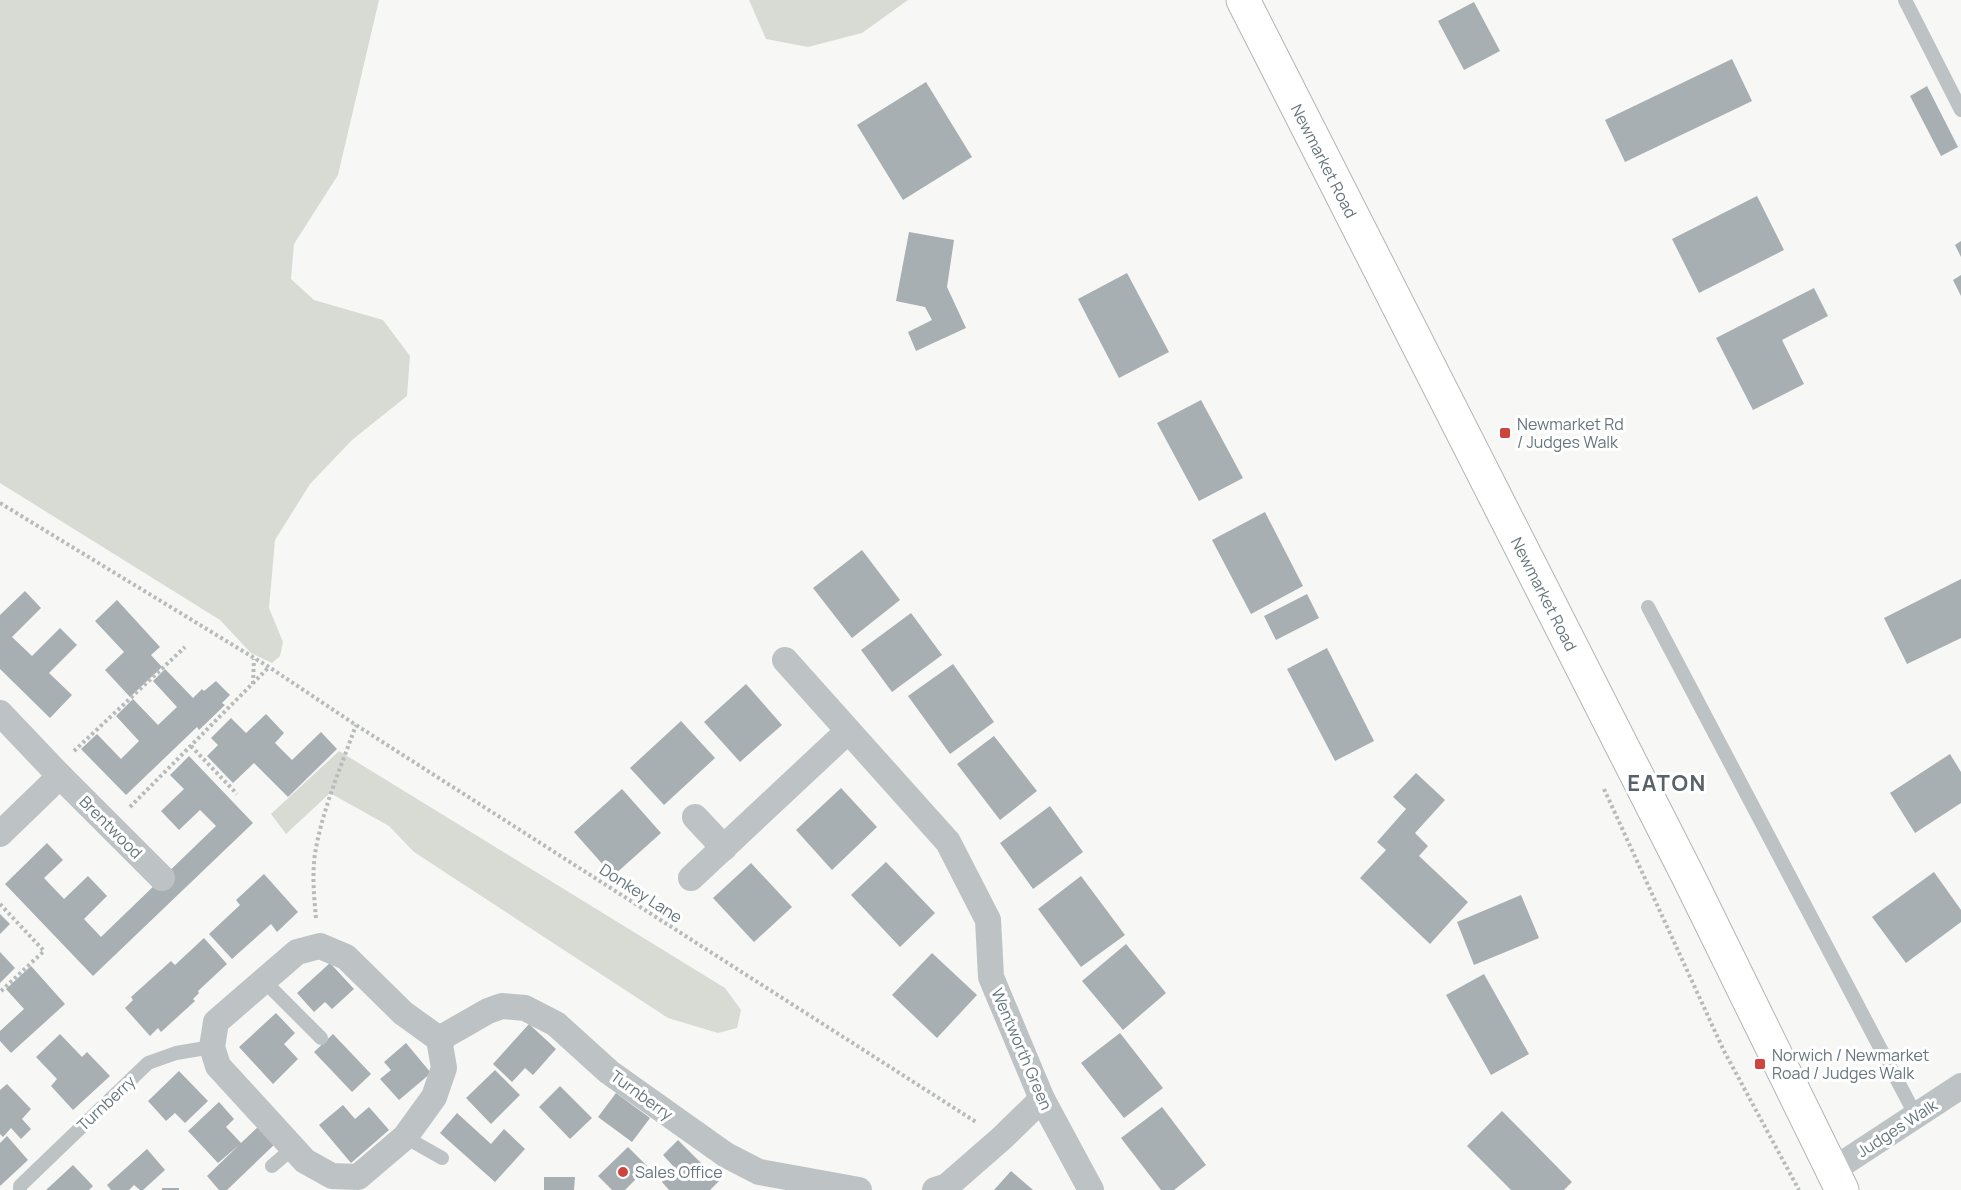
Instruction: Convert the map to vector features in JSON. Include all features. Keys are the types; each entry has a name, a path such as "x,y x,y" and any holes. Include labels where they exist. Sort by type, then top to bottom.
{"highway":[{"name":"Newmarket Road","path":"1243,0 1689,878 1838,1180"}],"street":[{"name":"Wentworth Green","path":"785,660 948,842 988,920 992,977 1042,1099 1091,1190"},
{"name":"Brentwood","path":"0,712 57,773 162,878"},
{"path":"691,878 848,731"},
{"path":"0,834 57,773"},
{"path":"695,817 723,848"},
{"path":"320,946 346,957 403,1014 439,1039 444,1068 434,1097 405,1137 358,1177 332,1176 305,1161 218,1066 212,1047 216,1022 263,980 297,952 320,946"},
{"name":"Turnberry","path":"439,1039 488,1011 502,1006 525,1008 556,1024 609,1072 726,1155 759,1172 859,1190"},
{"name":"Judges Walk","path":"1838,1180 1916,1116 1961,1086"},
{"path":"935,1190 947,1186 1042,1099"}],"lane":[{"path":"1905,0 1961,110"},
{"path":"1648,607 1916,1116"},
{"path":"263,980 321,1038"},
{"name":"Turnberry","path":"20,1190 20,1186 148,1063 176,1053 212,1047"},
{"path":"405,1137 442,1158"},
{"path":"272,1166 293,1148"}],"path":[{"name":"Donkey Lane","path":"0,502 269,667 1002,1138"},
{"path":"57,773 185,648"},
{"path":"253,684 254,659"},
{"path":"110,826 269,667"},
{"path":"320,946 313,892 315,854 328,802 356,725"},
{"path":"191,746 237,794"},
{"path":"0,904 44,951 0,992"}],"shaded area":[{"path":"0,0 379,0 338,175 294,244 291,279 314,300 383,320 410,356 407,396 352,440 310,484 275,540 269,608 283,642 280,656 272,663 251,653 220,620 0,483"},
{"path":"749,0 908,0 862,33 808,47 766,39"},
{"path":"339,751 725,988 741,1010 737,1028 718,1033 668,1018 414,852 389,826 330,793 286,834 271,814"}],"building":[{"path":"1474,2 1500,51 1464,70 1438,21"},
{"path":"1732,59 1752,101 1625,162 1605,120"},
{"path":"926,82 972,157 903,200 857,125"},
{"path":"1927,86 1958,147 1941,156 1910,96"},
{"path":"1757,196 1784,250 1699,293 1672,239"},
{"path":"909,232 954,240 947,287 966,328 916,351 908,332 932,320 925,307 896,301"},
{"path":"1961,241 1961,257 1955,245"},
{"path":"1127,273 1169,352 1119,378 1078,299"},
{"path":"1961,275 1961,296 1953,280"},
{"path":"1814,288 1828,316 1782,340 1804,384 1753,410 1716,338"},
{"path":"1201,400 1243,478 1199,501 1157,423"},
{"path":"1265,512 1303,586 1251,614 1212,540"},
{"path":"862,550 900,600 852,638 813,588"},
{"path":"1961,579 1961,638 1907,664 1884,618"},
{"path":"25,591 41,608 12,637 32,656 60,628 77,645 49,673 72,695 50,718 0,669 0,615"},
{"path":"1307,594 1319,618 1276,640 1264,616"},
{"path":"117,600 160,647 151,655 162,667 130,697 105,670 124,652 95,621"},
{"path":"911,613 942,655 892,692 861,650"},
{"path":"1327,648 1374,741 1335,761 1287,669"},
{"path":"953,664 994,722 950,754 908,696"},
{"path":"165,669 193,698 202,689 204,691 216,681 230,695 222,703 225,705 199,730 197,727 126,795 81,749 97,734 121,759 139,741 116,716 133,699 158,725 177,707 153,681"},
{"path":"746,684 782,725 740,762 704,722"},
{"path":"266,714 284,733 275,743 292,760 321,732 337,749 288,797 254,763 233,783 207,756 218,745 211,738 231,718 246,733"},
{"path":"681,721 715,758 664,805 630,768"},
{"path":"994,736 1037,791 1000,820 957,764"},
{"path":"1950,754 1961,772 1961,803 1915,833 1890,793"},
{"path":"189,756 253,823 93,976 5,884 47,843 63,860 44,878 64,899 88,876 107,896 84,919 101,937 216,826 200,810 179,830 161,811 184,789 170,775"},
{"path":"1416,773 1445,800 1415,833 1428,846 1419,856 1468,902 1430,944 1360,878 1386,850 1377,842 1406,809 1393,797"},
{"path":"841,788 877,827 832,870 796,830"},
{"path":"622,789 661,833 613,876 574,832"},
{"path":"1050,806 1083,852 1033,889 1000,843"},
{"path":"886,862 935,913 900,947 851,895"},
{"path":"751,863 792,907 754,942 713,898"},
{"path":"1934,872 1961,910 1961,922 1906,963 1872,917"},
{"path":"264,874 298,912 277,932 271,924 232,959 209,934 240,905 236,900"},
{"path":"1081,876 1125,935 1081,967 1038,909"},
{"path":"1521,895 1539,938 1474,965 1457,922"},
{"path":"0,914 10,924 0,934"},
{"path":"204,938 227,964 198,991 199,993 193,999 195,1001 161,1032 158,1028 150,1036 125,1008 133,1000 131,997 171,961 175,965"},
{"path":"1126,944 1166,993 1123,1030 1082,981"},
{"path":"0,952 15,968 0,983"},
{"path":"932,953 977,995 937,1038 892,995"},
{"path":"330,963 354,989 332,1009 325,1002 314,1012 297,993"},
{"path":"31,966 65,1004 11,1053 0,1041 0,1031 24,1009 6,989"},
{"path":"1484,974 1529,1054 1491,1075 1446,995"},
{"path":"276,1013 295,1033 284,1044 298,1059 273,1084 239,1047"},
{"path":"529,1024 556,1049 533,1075 525,1068 512,1082 493,1064"},
{"path":"1120,1033 1163,1088 1124,1118 1081,1063"},
{"path":"60,1034 82,1057 87,1052 110,1076 73,1110 51,1086 57,1079 36,1057"},
{"path":"333,1034 371,1074 352,1092 314,1052"},
{"path":"406,1043 431,1073 399,1100 380,1079 391,1070 384,1062"},
{"path":"495,1070 520,1095 491,1124 466,1098"},
{"path":"179,1071 208,1101 185,1123 175,1113 166,1121 148,1101"},
{"path":"7,1084 31,1109 22,1119 31,1129 21,1139 11,1128 3,1137 0,1134 0,1090"},
{"path":"560,1086 592,1118 570,1139 539,1107"},
{"path":"616,1093 650,1118 632,1142 598,1117"},
{"path":"219,1102 234,1119 226,1127 241,1143 259,1126 276,1143 227,1190 219,1190 207,1176 239,1145 218,1163 188,1131"},
{"path":"343,1105 355,1119 369,1107 389,1130 351,1163 319,1125"},
{"path":"1162,1107 1206,1165 1174,1190 1161,1190 1121,1138"},
{"path":"1502,1111 1572,1182 1564,1190 1511,1190 1467,1146"},
{"path":"457,1113 491,1144 504,1129 525,1149 495,1182 440,1133"},
{"path":"7,1136 28,1160 0,1186 0,1143"},
{"path":"678,1140 719,1181 710,1190 669,1190 662,1182 675,1168 663,1155"},
{"name":"Sales Office","path":"628,1147 648,1167 625,1190 612,1190 598,1176"},
{"path":"147,1149 165,1170 143,1190 134,1185 129,1190 111,1190 107,1185"},
{"path":"73,1165 93,1186 89,1190 46,1190"},
{"path":"1011,1171 1033,1190 994,1190"},
{"path":"544,1177 575,1177 574,1190 544,1190"},
{"path":"162,1188 179,1188 179,1190 162,1190"}],"place":[{"name":"Newmarket Rd / Judges Walk","path":"1505,433"},
{"name":"Norwich / Newmarket Road / Judges Walk","path":"1760,1064"},
{"name":"Sales Office","path":"623,1172"}],"district":[{"name":"EATON","path":"1667,783"}]}
